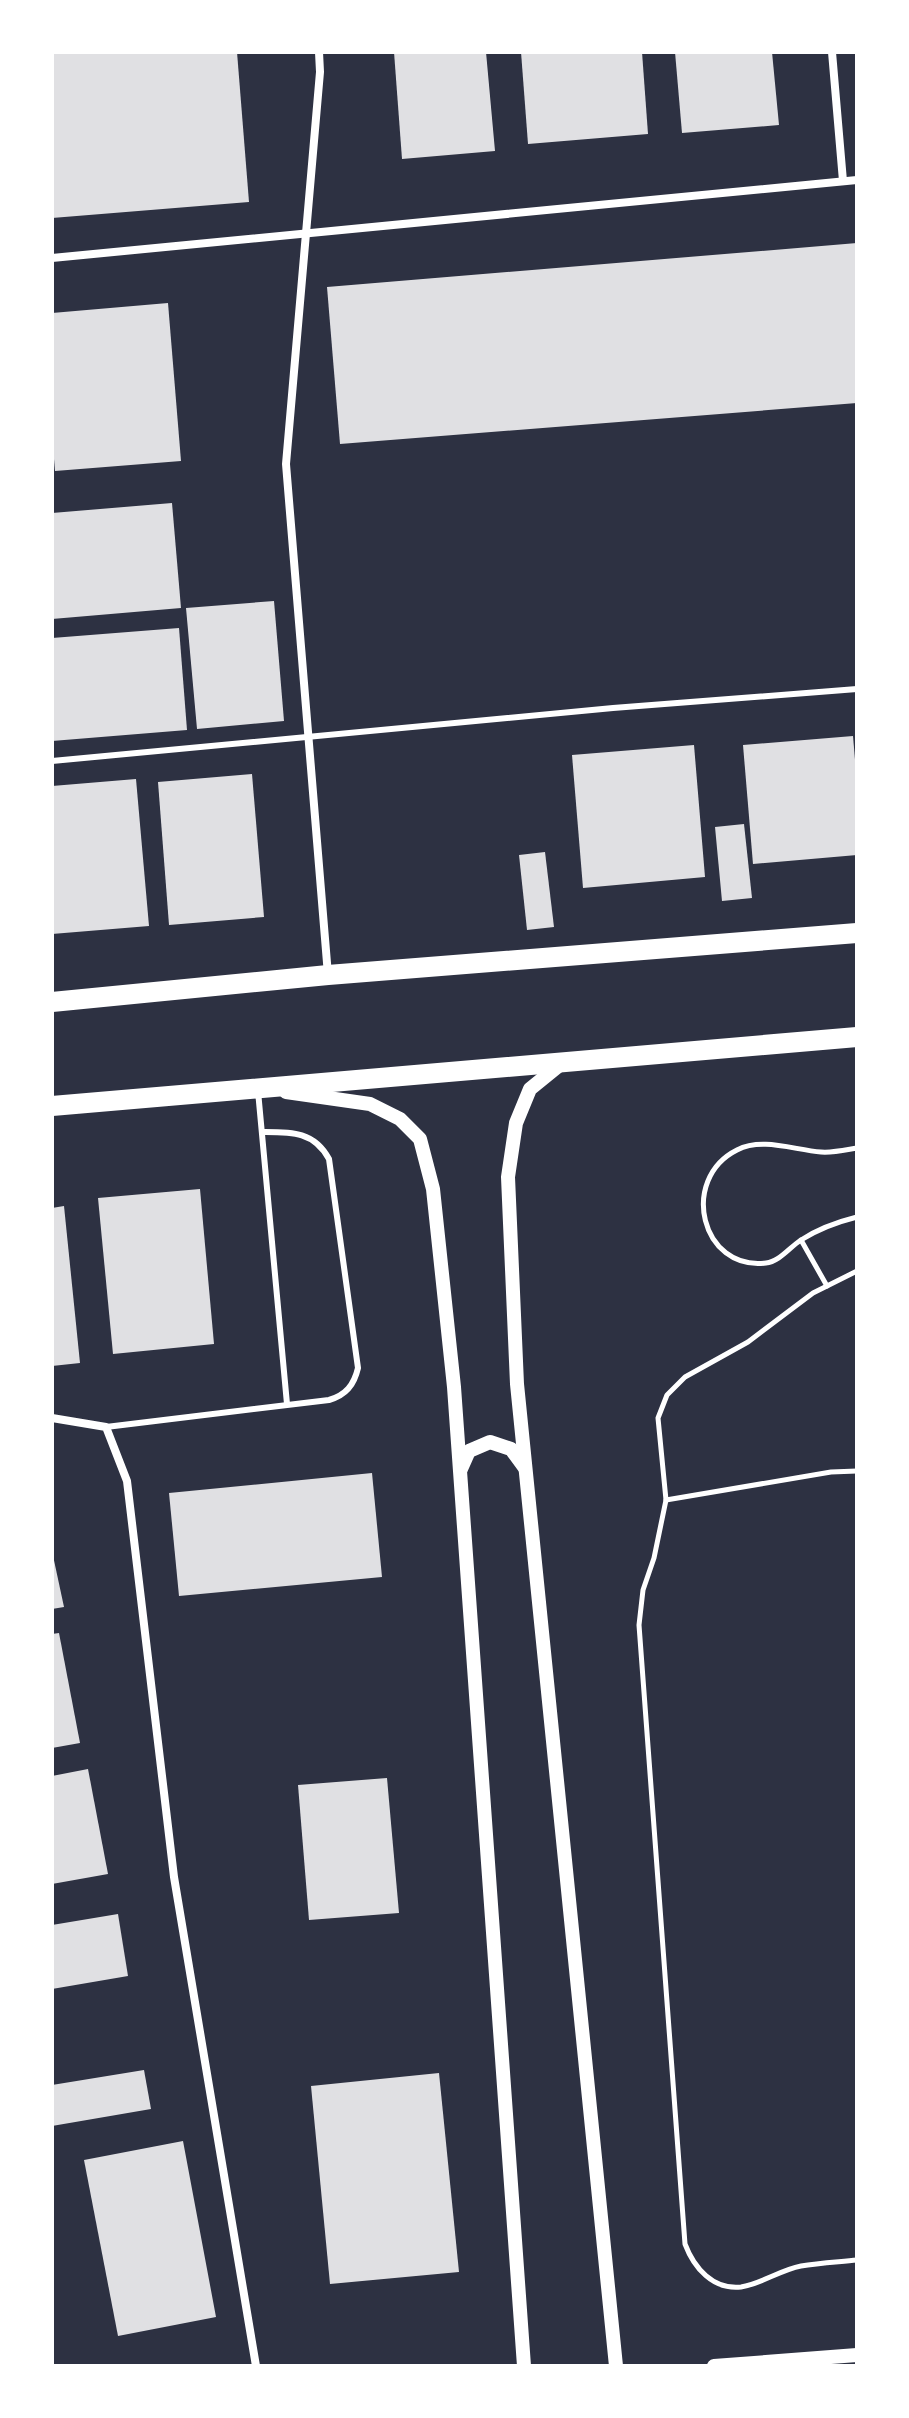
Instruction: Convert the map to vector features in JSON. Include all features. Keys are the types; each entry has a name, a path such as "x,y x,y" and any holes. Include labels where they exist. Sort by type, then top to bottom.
{"main road":[{"path":"52,1002 328,975 857,933"},
{"path":"52,1106 857,1037"}],"street":[{"path":"319,52 308,233 286,464 328,975"},
{"path":"832,52 843,181"},
{"path":"52,258 857,180"},
{"path":"562,1063 530,1089 516,1123 508,1177 517,1384 616,2366"},
{"path":"257,1088 370,1104 400,1119 420,1139 433,1189 454,1387 524,2366"},
{"path":"52,1418 106,1427 127,1481 174,1877 256,2366"},
{"path":"460,1472 469,1451 490,1442 511,1449 525,1468"},
{"path":"714,2366 857,2355"}],"lane":[{"path":"52,761 613,708 857,689"},
{"path":"257,1088 287,1404"},
{"path":"106,1427 340,1397 356,1379 358,1368 329,1159 315,1140 304,1134 262,1132"}],"path":[{"path":"857,1148 825,1152 755,1144 728,1155 717,1164 704,1190 704,1219 718,1244 729,1254 756,1264 770,1263 801,1240 837,1222 857,1217"},
{"path":"801,1240 827,1286"},
{"path":"857,1271 827,1286 748,1342 685,1377 667,1395 658,1418 666,1500 654,1558 643,1590 639,1625 685,2244 696,2267 706,2276 729,2286 742,2287 799,2266 857,2260"},
{"path":"666,1500 831,1472 857,1471"}],"building":[{"path":"237,52 249,202 52,218 52,54"},
{"path":"394,52 486,52 495,151 402,159"},
{"path":"521,52 642,52 648,134 528,144"},
{"path":"675,52 772,52 779,125 682,133"},
{"path":"857,243 857,403 340,444 327,287"},
{"path":"168,303 181,461 55,471 52,313"},
{"path":"172,503 181,608 52,619 52,513"},
{"path":"274,601 284,721 197,729 186,608"},
{"path":"179,628 187,730 52,741 52,638"},
{"path":"853,736 857,783 857,855 753,864 743,745"},
{"path":"694,745 705,877 583,888 572,755"},
{"path":"252,774 264,917 169,925 158,782"},
{"path":"136,779 149,926 52,934 52,786"},
{"path":"744,824 752,898 722,901 715,827"},
{"path":"545,852 554,927 527,930 519,855"},
{"path":"200,1189 214,1344 113,1354 98,1198"},
{"path":"64,1206 80,1363 52,1366 52,1208"},
{"path":"372,1473 382,1577 179,1596 169,1493"},
{"path":"52,1551 64,1607 52,1609"},
{"path":"59,1633 80,1743 52,1748 52,1634"},
{"path":"88,1769 108,1874 52,1884 52,1776"},
{"path":"387,1778 399,1913 309,1920 298,1785"},
{"path":"118,1914 128,1976 52,1989 52,1925"},
{"path":"144,2070 151,2109 52,2126 52,2085"},
{"path":"439,2073 459,2272 330,2284 311,2086"},
{"path":"183,2141 216,2317 118,2336 84,2160"}]}
